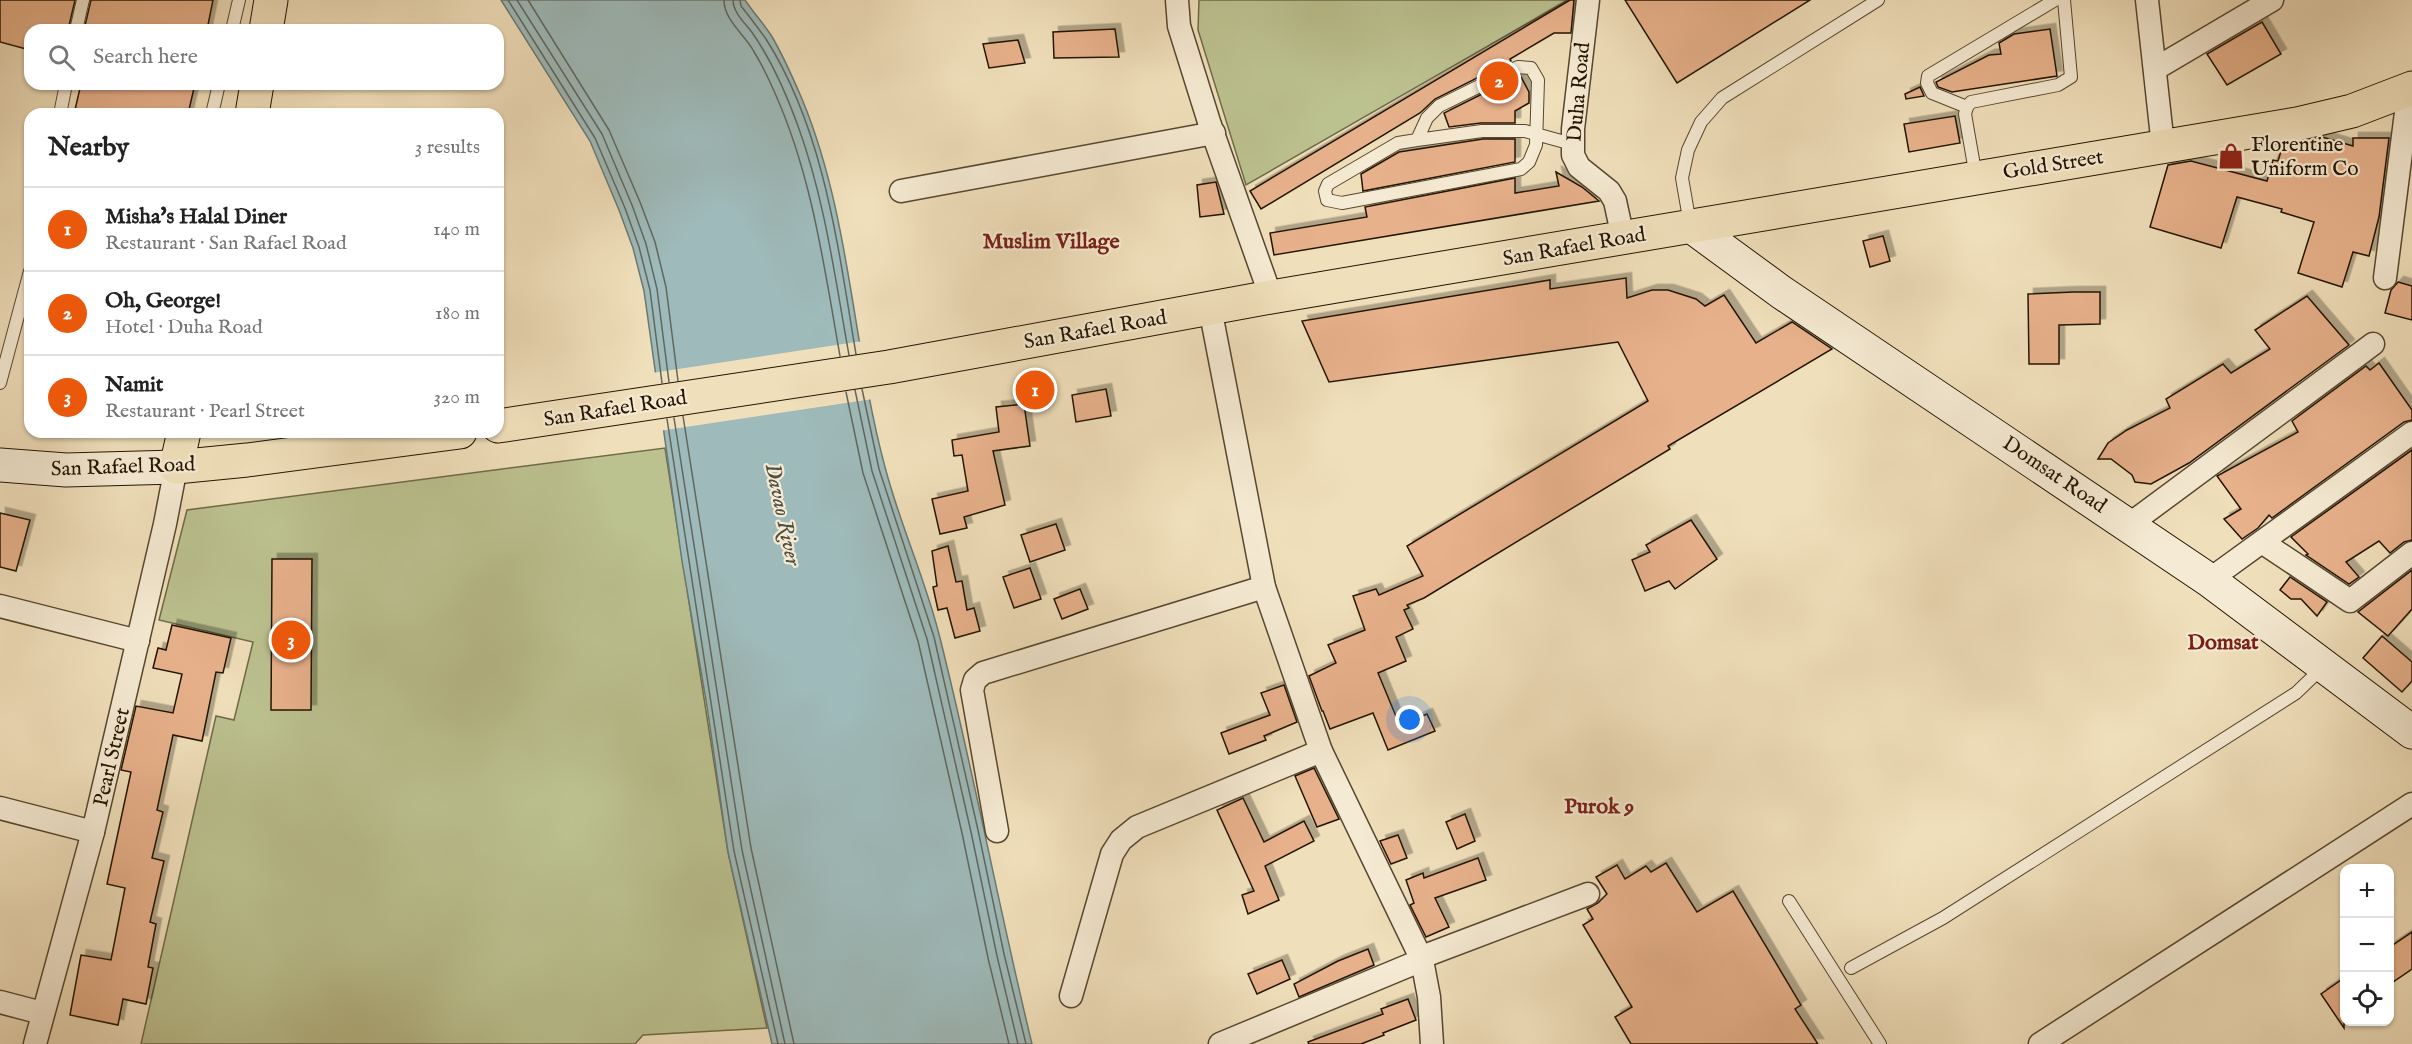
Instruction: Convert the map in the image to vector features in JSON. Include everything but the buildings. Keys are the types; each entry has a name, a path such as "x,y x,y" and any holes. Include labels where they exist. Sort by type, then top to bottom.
{"main road":[{"path":"267,24 271,0"},
{"name":"Gold Street","path":"1691,226 2326,118 2352,111 2410,89"},
{"path":"253,108 256,90"},
{"name":"San Rafael Road","path":"504,425 889,367 1271,297 1691,226"},
{"path":"176,467 183,438"},
{"name":"San Rafael Road","path":"176,467 259,459 415,438"}],"street":[{"path":"1177,0 1179,26 1271,297"},
{"name":"Duha Road","path":"1587,0 1572,144 1573,155 1579,167 1609,191 1615,201 1623,238"},
{"path":"2147,0 2163,146"},
{"path":"2154,69 2272,0"},
{"path":"2385,278 2410,89"},
{"path":"901,191 1214,133"},
{"name":"Domsat Road","path":"1691,226 1780,292 2130,524 2210,580 2412,732"},
{"path":"1210,308 1264,587 1321,751 1422,960 1429,997 1432,1044"},
{"path":"2130,524 2373,344"},
{"path":"2210,580 2412,433"},
{"name":"San Rafael Road","path":"0,465 66,470 176,467"},
{"name":"Pearl Street","path":"35,1044 93,832 165,524 176,467"},
{"path":"2262,542 2350,601 2412,554"},
{"path":"997,831 972,690 975,680 983,674 1264,587"},
{"path":"0,606 138,640"},
{"path":"1071,996 1112,854 1121,840 1137,827 1321,751"},
{"path":"2040,1044 2412,804"},
{"path":"0,808 93,832"},
{"path":"1220,1044 1422,960 1427,955 1588,894"},
{"path":"0,1002 42,1013"}],"lane":[{"path":"77,24 83,0"},
{"path":"233,24 239,0"},
{"path":"1691,226 1682,178 1688,150 1701,122 1722,98 1878,0"},
{"path":"1966,107 1932,93 1927,83 1928,76 2055,0"},
{"path":"1976,177 1965,114 1966,107 1971,102 2058,85 2071,77 2064,0"},
{"path":"1417,140 1427,118 1439,106 1518,67 1532,68 1538,80 1537,134 1534,154 1521,169 1342,203 1327,200 1324,191 1328,184 1398,143 1482,131 1537,134 1572,144"},
{"path":"61,108 65,90"},
{"path":"213,108 218,90"},
{"path":"0,383 24,293"},
{"path":"1851,968 1942,918 2296,693 2325,665"},
{"path":"1789,901 1880,1044"}],"green space":[{"path":"1199,0 1568,0 1246,185 1198,30"},
{"path":"665,448 728,852 767,1028 643,1035 635,1044 141,1044 216,716 234,720 253,642 159,620 187,510"}],"water":[{"name":"Davao River","path":"501,0 745,0 780,50 802,99 831,189 874,421 891,489 928,595 940,638 1032,1044 772,1044 728,852 707,706 682,561 644,291 633,248 590,141"}],"pier":[{"path":"863,341 873,399 659,431 652,373"}],"place":[{"name":"Oh, George!","path":"1499,81"},
{"name":"Florentine Uniform Co","path":"2231,156"},
{"name":"Misha's Halal Diner","path":"1035,390"},
{"name":"Namit","path":"291,640"}],"district":[{"name":"Muslim Village","path":"1051,240"},
{"name":"Domsat","path":"2223,641"},
{"name":"Purok 9","path":"1599,805"}]}
